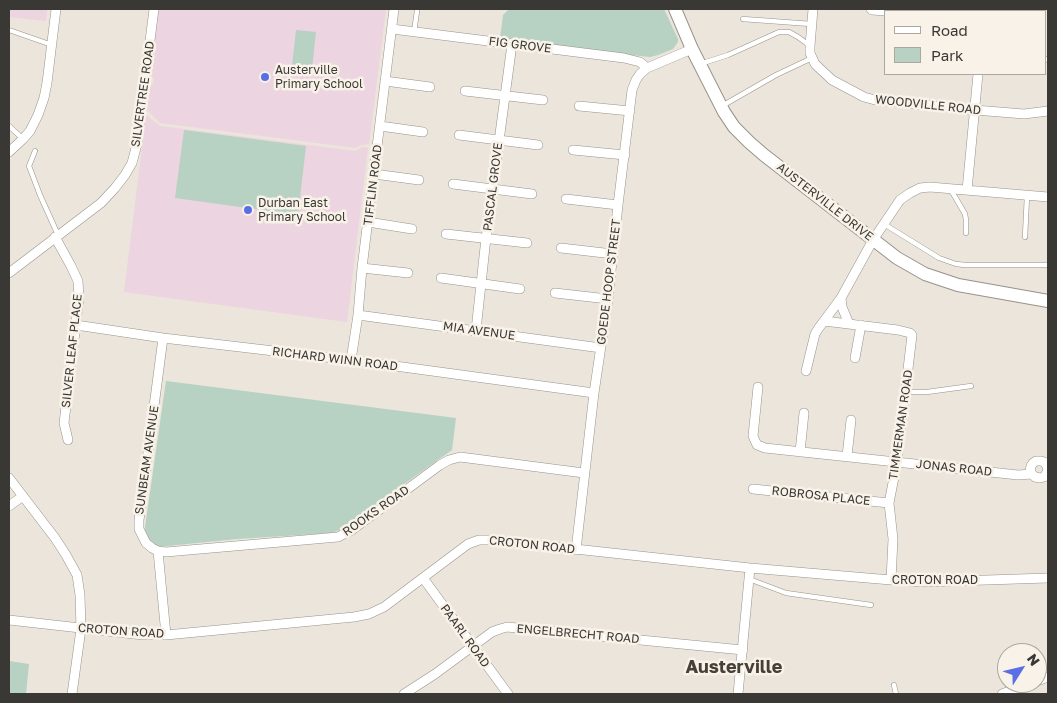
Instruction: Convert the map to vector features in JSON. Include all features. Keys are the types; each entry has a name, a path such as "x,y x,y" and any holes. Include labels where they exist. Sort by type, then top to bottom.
{"street":[{"path":"9,152 30,131 44,98 56,9"},
{"name":"SILVERTREE ROAD","path":"9,273 94,208 115,188 132,163 140,124 154,9"},
{"name":"TIFFLIN ROAD","path":"351,360 394,9"},
{"name":"AUSTERVILLE DRIVE","path":"675,9 699,65 721,107 734,126 749,142 873,240 911,266 940,280 1048,301"},
{"path":"812,58 810,46 813,9"},
{"path":"871,9 884,11"},
{"name":"FIG GROVE","path":"392,29 624,58 640,62 647,68"},
{"name":"PASCAL GROVE","path":"476,330 486,238 512,44"},
{"path":"647,68 692,49"},
{"name":"WOODVILLE ROAD","path":"812,58 815,64 832,80 864,97 875,100 1024,114 1048,112"},
{"name":"GOEDE HOOP STREET","path":"576,550 632,90 640,74 647,68"},
{"path":"967,190 978,75"},
{"path":"385,81 430,87"},
{"path":"465,90 543,100"},
{"path":"579,106 630,111"},
{"path":"380,126 423,132"},
{"path":"459,135 538,145"},
{"path":"573,150 625,155"},
{"path":"374,174 419,180"},
{"path":"453,184 532,194"},
{"path":"806,371 816,334 841,298 873,240 900,200 920,188 930,187 1048,197"},
{"path":"566,199 618,205"},
{"path":"368,222 412,229"},
{"path":"446,234 526,243"},
{"name":"SILVER LEAF PLACE","path":"57,236 78,281 79,298 64,423 68,440"},
{"path":"561,248 613,254"},
{"path":"362,268 408,273"},
{"path":"441,278 520,289"},
{"path":"555,293 608,299"},
{"path":"841,298 842,307 849,324"},
{"name":"MIA AVENUE","path":"358,315 600,348"},
{"name":"TIMMERMAN ROAD","path":"824,322 906,331 912,335 897,462 889,503 893,539 891,580"},
{"path":"855,358 861,325"},
{"name":"RICHARD WINN ROAD","path":"76,326 351,360 594,393"},
{"name":"SUNBEAM AVENUE","path":"158,552 146,543 140,529 139,520 163,338"},
{"name":"JONAS ROAD","path":"758,387 754,436 757,444 765,448 1018,475 1032,474"},
{"path":"800,452 804,413"},
{"path":"847,456 851,420"},
{"name":"ROOKS ROAD","path":"158,552 338,537 352,530 449,460 471,458 584,473"},
{"path":"9,478 56,538 76,575 80,595 81,629 72,694"},
{"name":"ROBROSA PLACE","path":"753,489 889,503"},
{"path":"9,506 23,496"},
{"name":"CROTON ROAD","path":"9,620 143,635 166,635 354,617 369,614 384,607 468,544 479,540 750,568 891,580 932,582 1048,578"},
{"path":"158,552 166,635"},
{"path":"738,694 750,568"},
{"name":"PAARL ROAD","path":"423,578 508,694"},
{"name":"ENGELBRECHT ROAD","path":"404,694 492,632 507,627 743,650"}],"lane":[{"path":"414,32 417,11"},
{"path":"743,19 812,24"},
{"path":"9,30 52,45"},
{"path":"699,65 728,55 779,32 789,32 810,46"},
{"path":"721,107 776,75 812,58"},
{"path":"9,126 23,139"},
{"path":"35,151 29,166 57,236"},
{"path":"950,188 965,214 966,233"},
{"path":"1025,237 1027,196"},
{"path":"884,224 939,258 956,264 1048,265"},
{"path":"906,392 927,392 971,386"},
{"path":"749,579 786,593 871,605"},
{"path":"894,685 896,694"}],"shaded area":[{"path":"9,9 47,9 46,21 9,17"},
{"name":"Austerville Primary School","path":"159,9 386,9 369,144 356,148 160,123 147,110 150,87 153,84 154,78 150,75"},
{"name":"Durban East Primary School","path":"146,115 160,126 356,151 362,147 368,148 347,322 124,292"}],"green space":[{"path":"509,9 664,9 678,42 673,49 650,57 566,48 500,38 503,15"},
{"path":"296,30 316,32 312,69 292,66"},
{"path":"184,130 306,146 298,215 175,198"},
{"path":"166,381 456,418 452,450 340,530 332,533 237,539 157,547 149,541 145,533 145,527"},
{"path":"9,661 29,664 26,694 9,694"}],"place":[{"name":"Austerville Primary School","path":"265,77"},
{"name":"Durban East Primary School","path":"248,210"}],"district":[{"name":"Austerville","path":"734,667"}]}
